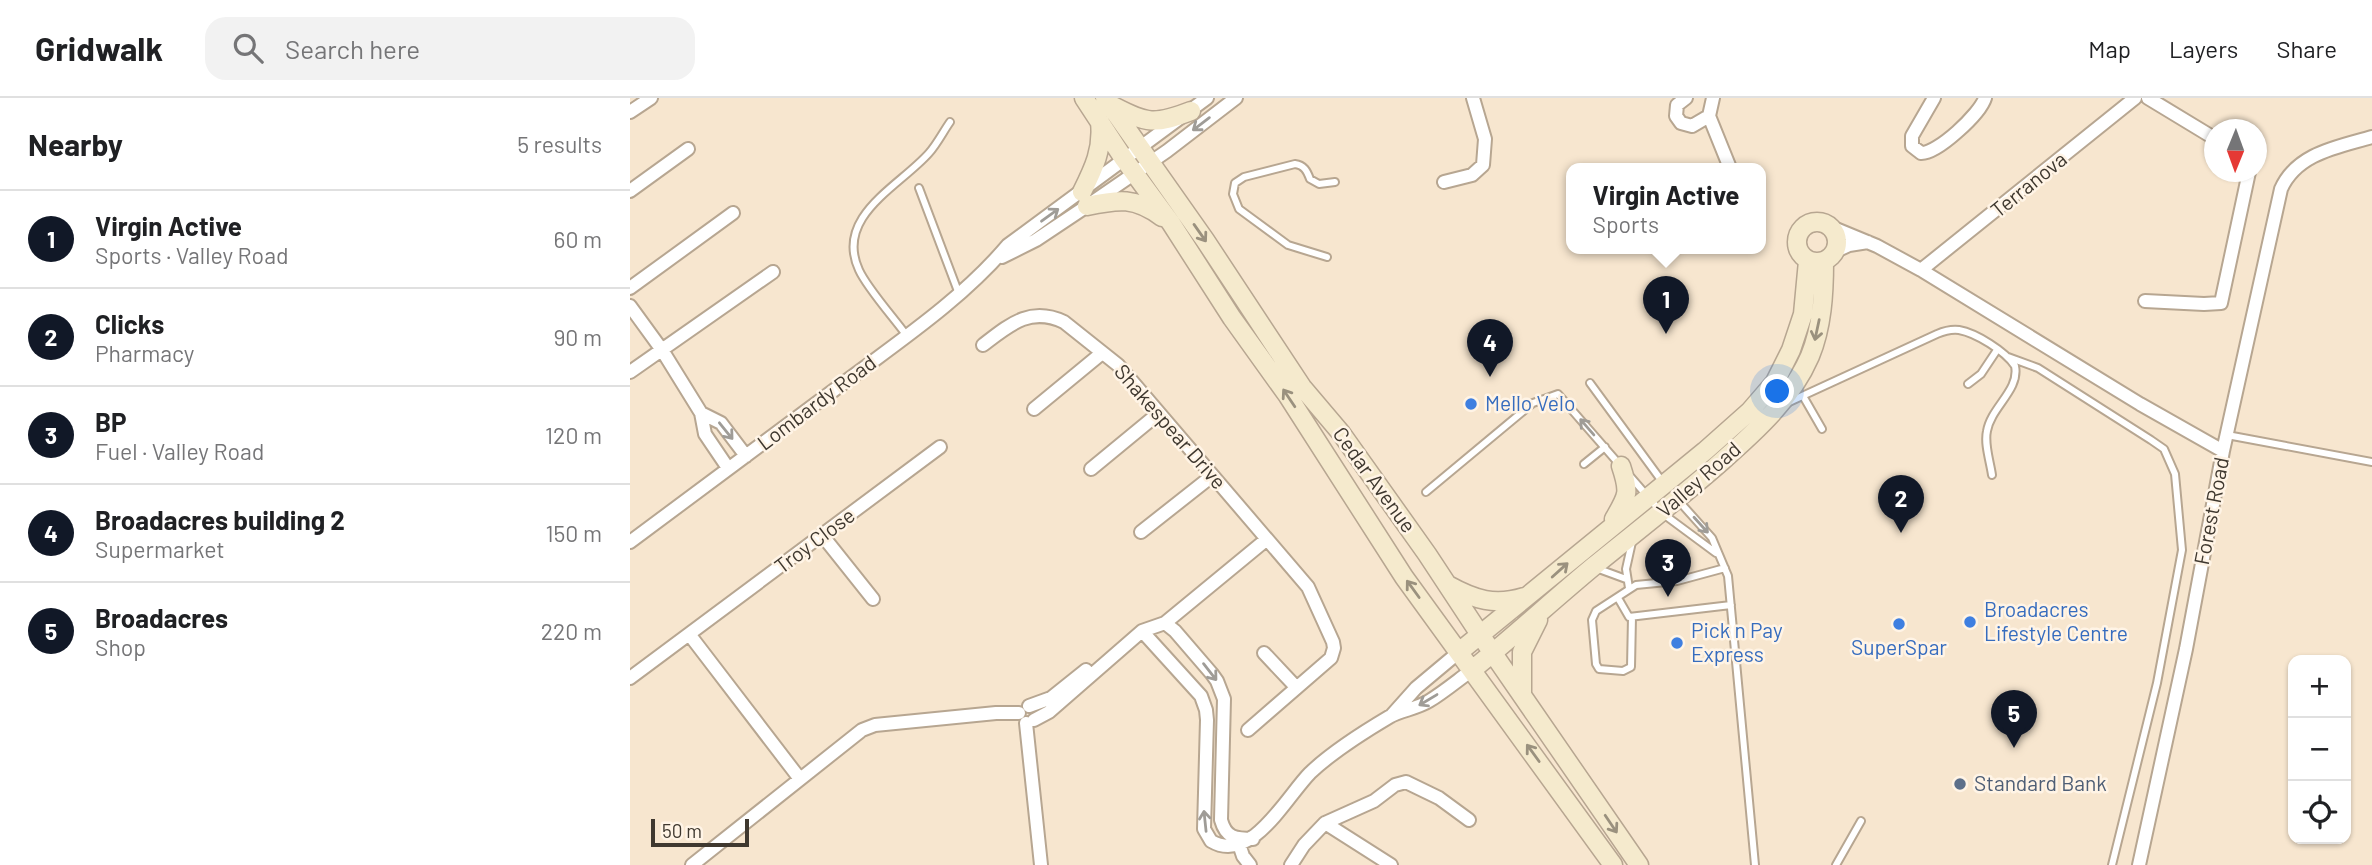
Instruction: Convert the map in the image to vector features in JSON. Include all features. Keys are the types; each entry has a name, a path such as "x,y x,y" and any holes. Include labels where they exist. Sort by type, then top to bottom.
{"main road":[{"name":"Cedar Avenue","path":"1084,98 1171,223 1231,318 1289,396 1404,577 1613,865"},
{"name":"Cedar Avenue","path":"1108,102 1205,240 1302,387 1348,442 1427,554 1639,865"},
{"path":"1108,102 1152,122 1168,120 1191,111"},
{"path":"1099,121 1100,146 1085,199 1126,200 1148,207 1171,223"},
{"path":"1818,222 1831,227 1838,238 1823,258 1798,251 1801,229 1811,223 1818,222"},
{"name":"Valley Road","path":"1459,652 1730,429 1762,397 1775,382 1797,332 1807,288 1823,258"},
{"name":"Valley Road","path":"1472,670 1593,567 1678,500 1750,436 1779,406 1804,367 1815,342 1822,299 1823,258"},
{"path":"1762,397 1779,406"},
{"path":"1608,528 1628,492 1621,466"},
{"path":"1446,583 1483,601 1506,602 1532,594"},
{"path":"1522,694 1522,652 1541,614"}],"street":[{"path":"630,113 651,98"},
{"path":"1144,156 1207,98"},
{"path":"1144,156 1236,98"},
{"path":"1444,182 1472,175 1483,165 1485,139 1473,98"},
{"path":"1686,98 1676,110 1676,116 1681,123 1692,126 1709,116"},
{"path":"1713,98 1709,116 1728,163"},
{"path":"1934,98 1912,136 1912,146 1921,153 1933,151 1961,127 1982,107 1985,98"},
{"name":"Terranova","path":"1921,270 2135,98"},
{"path":"2148,98 2204,132"},
{"name":"Forest Road","path":"2139,865 2274,215 2286,179 2299,164 2313,156 2372,137"},
{"path":"630,191 688,149"},
{"name":"Lombardy Road","path":"630,542 907,336 998,258 1028,244 1144,156"},
{"path":"2145,300 2221,303 2247,182"},
{"path":"630,288 733,213"},
{"path":"1831,227 1868,242 1921,270 2223,451"},
{"path":"1823,258 1849,245 1868,242"},
{"path":"630,372 773,272"},
{"path":"630,306 662,350 701,413 705,434 728,468"},
{"name":"Shakespear Drive","path":"984,345 1007,326 1025,318 1055,318 1064,322 1118,365 1312,593 1334,648 1332,658 1296,687"},
{"path":"1034,409 1102,352"},
{"path":"701,413 721,423 746,456"},
{"path":"1091,470 1159,413"},
{"name":"Troy Close","path":"630,678 940,447"},
{"path":"1142,532 1212,476"},
{"path":"821,534 873,599"},
{"path":"692,865 858,732 875,725 996,713 1027,716 1049,712 1143,631 1165,622 1267,539"},
{"path":"1165,622 1217,681 1224,699 1225,734 1220,815 1225,831 1238,843 1250,865"},
{"path":"1143,631 1201,696 1206,710 1205,828 1210,841 1216,845 1227,849 1238,843"},
{"path":"689,634 800,779"},
{"name":"Valley Road","path":"1238,843 1253,839 1265,830 1311,772 1391,716 1416,688 1459,652"},
{"path":"1248,730 1296,687 1264,653"},
{"name":"Valley Road","path":"1391,716 1428,702 1472,670"},
{"path":"1027,716 1041,865"},
{"path":"1206,733 1225,734"},
{"path":"1291,865 1304,845 1325,823 1374,801 1395,785 1406,782 1439,799 1469,820"},
{"path":"1325,823 1391,865"}],"lane":[{"path":"907,336 859,270 854,235 869,207 930,152 950,122"},
{"path":"1327,257 1288,245 1239,209 1233,194 1236,183 1244,177 1295,164 1300,164 1310,179 1320,184 1335,182"},
{"path":"919,188 959,294"},
{"path":"1779,406 1945,331 1955,330 1970,334 2008,357 2038,368 2164,449 2175,474 2182,550 2157,683 2112,865"},
{"path":"1968,384 1981,374 1997,350"},
{"path":"1992,475 1986,432 2016,378 2015,366 2008,357"},
{"path":"1590,383 1664,483 1705,528 1725,568 1729,582 1755,865"},
{"path":"1426,492 1532,403 1558,394 1662,513 1718,554"},
{"path":"1803,396 1822,429"},
{"path":"2227,435 2372,462"},
{"path":"1584,464 1605,447"},
{"path":"1629,588 1626,569 1634,535"},
{"path":"1593,567 1626,579"},
{"path":"1632,617 1631,667 1623,671 1599,669 1596,664 1593,616 1600,609 1629,588 1725,568"},
{"path":"1618,598 1627,616 1632,617 1731,605"},
{"path":"1836,865 1861,821"}],"place":[{"name":"Virgin Active","path":"1666,334"},
{"name":"Broadacres building 2","path":"1490,377"},
{"name":"Mello Velo","path":"1471,404"},
{"name":"Clicks","path":"1901,533"},
{"name":"BP","path":"1668,597"},
{"name":"Broadacres Lifestyle Centre","path":"1970,622"},
{"name":"SuperSpar","path":"1899,624"},
{"name":"Pick n Pay Express","path":"1677,643"},
{"name":"Broadacres","path":"2014,748"},
{"name":"Standard Bank","path":"1960,784"}]}
